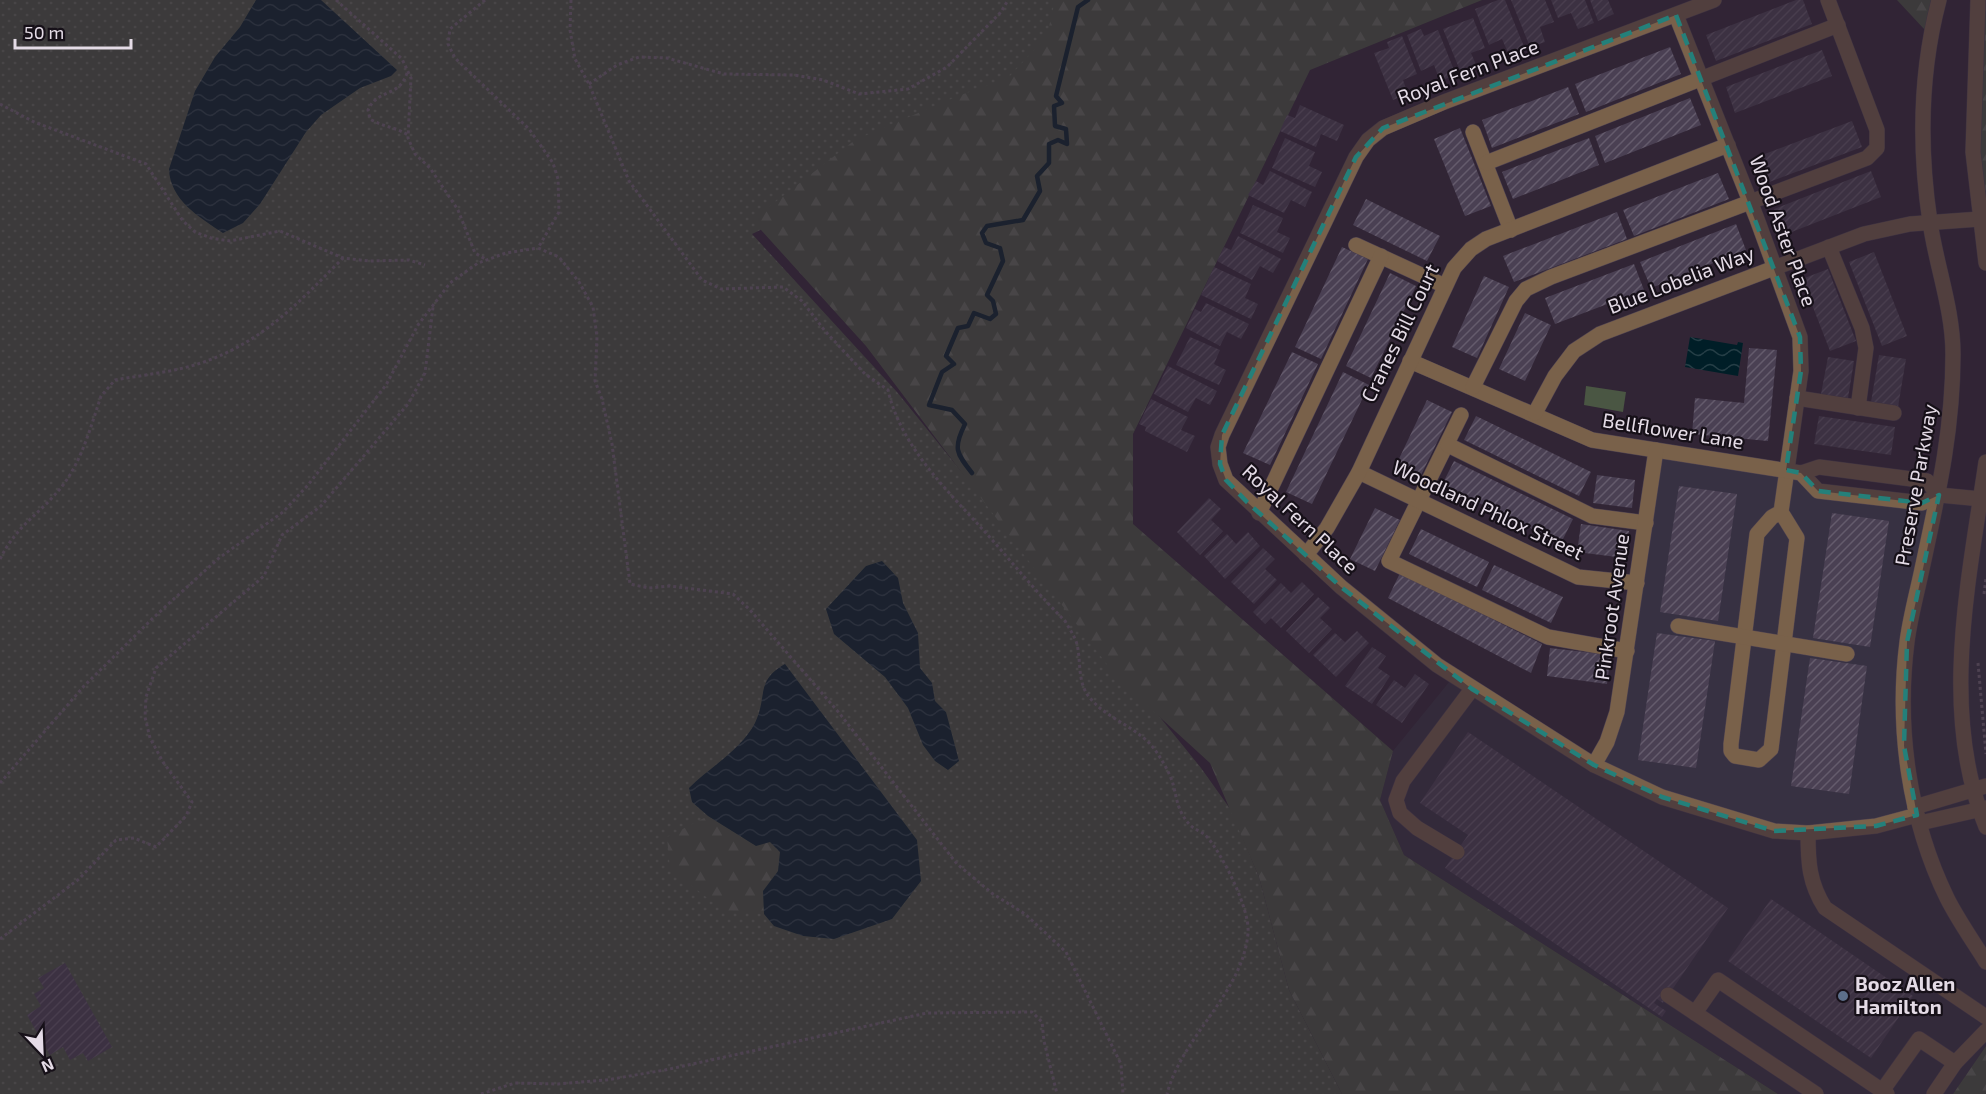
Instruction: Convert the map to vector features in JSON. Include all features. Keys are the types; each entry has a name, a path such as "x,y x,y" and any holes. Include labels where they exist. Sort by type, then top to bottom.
{"street":[{"name":"Royal Fern Place","path":"1714,0 1444,102 1383,128 1368,140 1356,157 1218,447 1220,464 1226,480 1259,513 1402,638 1472,688 1594,765 1662,797 1774,831 1808,832 1876,826 1917,815"},
{"path":"1473,387 1504,322 1526,289 1551,277 1867,158 1877,148 1876,130 1828,0"},
{"name":"Preserve Parkway","path":"1939,0 1926,58 1923,134 1930,222 1953,346 1953,402 1939,495 1907,642 1904,746 1917,815 1930,859 1948,900 1986,962"},
{"path":"1978,0 1973,153 1986,263"},
{"name":"Wood Aster Place","path":"1676,15 1750,202 1800,337 1801,371 1781,512"},
{"path":"1486,163 1838,25"},
{"path":"1473,132 1511,230"},
{"name":"Cranes Bill Court","path":"1306,555 1327,528 1359,471 1454,268 1471,249 1511,230 1728,145"},
{"name":"Blue Lobelia Way","path":"1535,413 1556,376 1574,351 1600,334 1864,234 1910,224 1980,219"},
{"path":"1356,245 1446,286"},
{"path":"1829,247 1862,328 1866,348 1858,408"},
{"path":"1259,513 1382,256"},
{"name":"Bellflower Lane","path":"1410,361 1535,413 1592,440 1802,473 1819,467 1926,481 1939,495 1922,503 1818,490 1802,473"},
{"path":"1797,398 1894,413"},
{"path":"1461,415 1389,561 1548,637 1627,651"},
{"path":"1448,445 1592,516 1646,523"},
{"name":"Pinkroot Avenue","path":"1594,765 1607,742 1617,712 1656,450"},
{"path":"1986,462 1966,602 1961,683 1965,740 1980,788 1986,827"},
{"name":"Woodland Phlox Street","path":"1359,471 1578,577 1637,583"},
{"path":"1939,495 1981,499"},
{"path":"1781,512 1797,538 1771,749 1759,760 1735,756 1731,752 1743,637 1758,534 1772,518 1781,512"},
{"path":"1678,626 1846,654"},
{"path":"1456,852 1417,828 1400,813 1396,800 1403,781 1472,688"},
{"path":"1917,815 1980,788"},
{"path":"1917,815 1983,809"},
{"path":"1808,832 1808,866 1813,890 1825,909 1986,1017"},
{"path":"1695,1013 1719,980 1885,1092 1919,1039 1955,1063"},
{"path":"1668,995 1816,1094"},
{"path":"1934,1094 1955,1063 1986,1031"}],"path":[{"path":"336,0 402,59 411,78 408,135 415,154 430,168 458,210 475,253 487,260"},
{"path":"485,0 450,29 448,44 455,58 529,129 553,163 558,179 559,212 538,248"},
{"path":"571,0 570,30 575,59 589,84 630,181 702,280 722,289 783,287 802,301 825,331 865,374 888,390 894,416 908,441 952,495 1065,621 1076,642 1080,674 1088,696 1106,714 1150,744 1173,782 1178,806 1190,828 1207,836 1222,862 1241,898 1248,932 1243,953 1230,983 1194,1034 1172,1074 1167,1094"},
{"path":"589,84 617,66 639,57 667,58 724,74 794,75 823,80 859,94 908,89 947,66 1001,12 1008,0"},
{"path":"408,71 404,82 396,91 381,95 371,102 368,110 370,119 379,124 395,127 408,135"},
{"path":"0,104 34,122 146,164 172,207 195,231 211,238 230,240 280,231 332,251 343,258 369,261 409,260 425,265"},
{"path":"0,783 84,686 154,617 219,558 283,512 308,485 386,385 410,339 450,283 487,260 506,253 538,248 559,257 579,282 593,307 597,337 595,381 602,399 612,444 630,584 649,588 670,586 733,594 750,610 840,714 957,864 993,894 1025,914 1066,952 1121,1064 1123,1094"},
{"path":"0,559 23,524 63,485 75,466 101,396 108,386 115,380 198,364 264,333 283,319 343,258"},
{"path":"0,939 79,879 116,840 134,838 156,847 186,816 192,802 163,762 150,738 145,717 146,697 156,668 264,576 282,535 321,506 408,404 425,373 433,307"},
{"path":"1983,601 1986,578"},
{"path":"1978,652 1979,696 1986,754"},
{"path":"481,1094 515,1083 594,1081 665,1070 927,1013 1032,1012 1042,1022 1044,1041 1058,1094"}],"highlighted area":[{"path":"1676,15 1800,337 1801,371 1786,470 1801,473 1818,491 1922,503 1939,495 1907,642 1904,746 1917,815 1876,826 1774,831 1662,797 1594,765 1472,689 1341,587 1247,502 1226,480 1220,464 1222,435 1356,157 1383,128"}],"shaded area":[{"path":"1656,450 1801,473 1818,491 1986,500 1986,1046 1953,1094 1778,1094 1404,855 1380,800 1393,751 1454,676 1594,765 1607,742"}],"green space":[{"path":"0,0 1213,0 1019,105 752,234 897,392 1201,768 1231,810 1259,877 1289,990 1342,1094 0,1094"},
{"path":"1055,0 1482,0 1310,70 1133,434 1133,524 1393,751 1380,800 1404,855 1778,1094 1342,1094 1289,990 1259,877 1210,763 1118,679 866,346 752,220 855,140 958,96 1008,78 1047,36"},
{"path":"1897,0 1935,0 1925,30"},
{"path":"1978,0 1986,0 1986,263 1973,152"},
{"path":"1586,386 1626,392 1623,412 1584,405"},
{"path":"708,816 755,846 770,841 780,853 778,871 763,891 764,914 723,910 670,869 667,837"},
{"path":"1986,1046 1986,1094 1953,1094"}],"water":[{"path":"256,0 321,0 397,70 391,76 360,88 321,115 306,132 260,204 243,223 223,233 187,207 180,199 174,190 169,169 195,91 215,57 240,27"},
{"path":"1690,337 1737,345 1738,342 1743,343 1738,376 1685,367"},
{"path":"882,561 898,578 903,603 918,633 920,668 932,683 935,701 946,712 959,761 948,770 935,761 923,745 908,708 885,677 834,634 826,609 866,566"},
{"path":"785,664 917,840 921,881 892,919 834,939 803,936 774,926 764,914 763,891 778,871 780,852 770,842 756,846 708,816 692,802 689,788 734,750 749,733 759,713 769,677"}],"building":[{"path":"1498,0 1505,0 1525,49 1509,55 1502,39 1489,45 1475,9"},
{"path":"1511,0 1545,0 1554,22 1540,27 1545,42 1530,47"},
{"path":"1551,0 1585,0 1594,23 1578,29 1571,13 1558,18"},
{"path":"1590,0 1608,0 1614,14 1598,21"},
{"path":"1796,0 1803,0 1812,24 1716,61 1706,35"},
{"path":"1473,18 1485,48 1471,53 1477,67 1461,73 1443,29"},
{"path":"1421,29 1424,36 1438,30 1456,75 1440,81 1434,65 1421,71 1407,35"},
{"path":"1402,36 1417,74 1403,80 1408,94 1393,100 1374,53 1389,48 1387,42"},
{"path":"1670,47 1681,74 1586,112 1575,84"},
{"path":"1822,50 1832,76 1735,113 1726,87"},
{"path":"1568,87 1579,114 1492,148 1482,120"},
{"path":"1690,98 1701,125 1605,163 1595,136"},
{"path":"1300,105 1344,125 1337,141 1321,134 1316,147 1280,131 1287,115 1295,118"},
{"path":"1852,121 1862,147 1764,184 1754,158"},
{"path":"1460,128 1491,206 1465,216 1434,139"},
{"path":"1285,138 1315,152 1309,166 1322,172 1315,187 1272,168"},
{"path":"1589,138 1599,165 1513,199 1502,172"},
{"path":"1270,171 1312,192 1305,207 1291,200 1284,213 1248,195 1256,181 1263,185"},
{"path":"1871,171 1881,197 1784,235 1774,209"},
{"path":"1718,173 1729,199 1634,236 1623,210"},
{"path":"1366,199 1440,236 1427,261 1353,225"},
{"path":"1253,205 1283,218 1277,232 1290,238 1283,253 1240,233"},
{"path":"1617,212 1627,239 1514,282 1503,256"},
{"path":"1736,224 1746,250 1651,288 1640,262"},
{"path":"1238,236 1281,259 1273,273 1260,266 1252,280 1217,261 1224,247 1231,250"},
{"path":"1342,247 1368,259 1321,359 1295,347"},
{"path":"1874,252 1907,336 1882,346 1849,262"},
{"path":"1634,264 1644,290 1555,324 1545,298"},
{"path":"1214,267 1251,284 1245,298 1258,304 1251,319 1201,295"},
{"path":"1828,269 1856,341 1830,351 1802,279"},
{"path":"1390,273 1416,286 1371,378 1346,366"},
{"path":"1484,276 1509,287 1477,358 1452,347"},
{"path":"1206,303 1249,324 1241,339 1227,332 1220,346 1186,328 1195,309 1201,312"},
{"path":"1525,313 1551,325 1525,381 1499,369"},
{"path":"1190,337 1220,350 1214,364 1226,370 1219,385 1176,365"},
{"path":"1749,348 1777,350 1768,441 1692,434 1695,398 1744,403"},
{"path":"1292,352 1318,364 1270,465 1243,453"},
{"path":"1879,355 1906,359 1898,407 1871,402"},
{"path":"1828,357 1854,361 1848,398 1821,394"},
{"path":"1168,366 1217,391 1210,405 1196,398 1188,412 1154,394"},
{"path":"1343,372 1369,385 1312,504 1286,492"},
{"path":"1151,399 1188,417 1181,430 1195,436 1187,452 1145,431 1146,427 1139,424"},
{"path":"1427,400 1452,412 1421,475 1397,463"},
{"path":"1476,416 1591,472 1579,496 1464,440"},
{"path":"1819,416 1895,427 1891,455 1814,444"},
{"path":"1454,461 1573,519 1561,543 1442,485"},
{"path":"1597,475 1635,480 1632,508 1593,503"},
{"path":"1679,486 1737,494 1718,621 1660,612"},
{"path":"1209,498 1221,509 1211,520 1223,531 1200,555 1177,532"},
{"path":"1375,508 1400,520 1375,571 1350,559"},
{"path":"1832,513 1889,521 1870,647 1813,638"},
{"path":"1581,524 1629,531 1625,558 1577,552"},
{"path":"1421,529 1489,562 1477,587 1409,554"},
{"path":"1248,532 1260,546 1225,579 1204,556 1227,534 1236,544"},
{"path":"1263,548 1275,559 1265,569 1277,580 1254,604 1231,582"},
{"path":"1494,565 1563,597 1551,623 1482,590"},
{"path":"1400,573 1542,644 1531,673 1388,598"},
{"path":"1302,582 1314,594 1281,628 1271,618 1265,624 1253,612 1281,583 1291,593"},
{"path":"1318,597 1330,608 1320,618 1332,629 1309,653 1286,631"},
{"path":"1357,631 1369,643 1336,677 1313,655 1335,633 1345,642"},
{"path":"1657,633 1715,641 1696,768 1638,760"},
{"path":"1372,647 1386,656 1378,668 1390,676 1372,704 1345,686"},
{"path":"1550,648 1611,655 1607,684 1547,676"},
{"path":"1810,658 1867,666 1849,794 1791,786"},
{"path":"1415,674 1429,684 1402,723 1376,705 1394,680 1405,688"},
{"path":"1468,732 1728,908 1663,1003 1657,999 1654,1003 1666,1011 1662,1017 1445,868 1468,835 1420,803"},
{"path":"1771,899 1913,996 1871,1058 1728,961"},
{"path":"65,963 112,1047 88,1061 83,1053 70,1060 63,1047 50,1055 27,1015 41,1006 34,994 44,988 38,978"}],"waterway":[{"path":"972,473 958,450 959,439 965,424 952,410 929,405 942,372 954,364 946,356 958,328 968,326 974,313 990,319 996,314 993,301 987,295 1003,261 1000,248 986,243 982,233 987,226 1023,220 1040,191 1037,176 1049,163 1049,144 1058,140 1067,144 1066,129 1055,126 1054,106 1062,103 1056,96 1078,7 1088,0"}],"place":[{"name":"Booz Allen Hamilton","path":"1843,996"}]}
